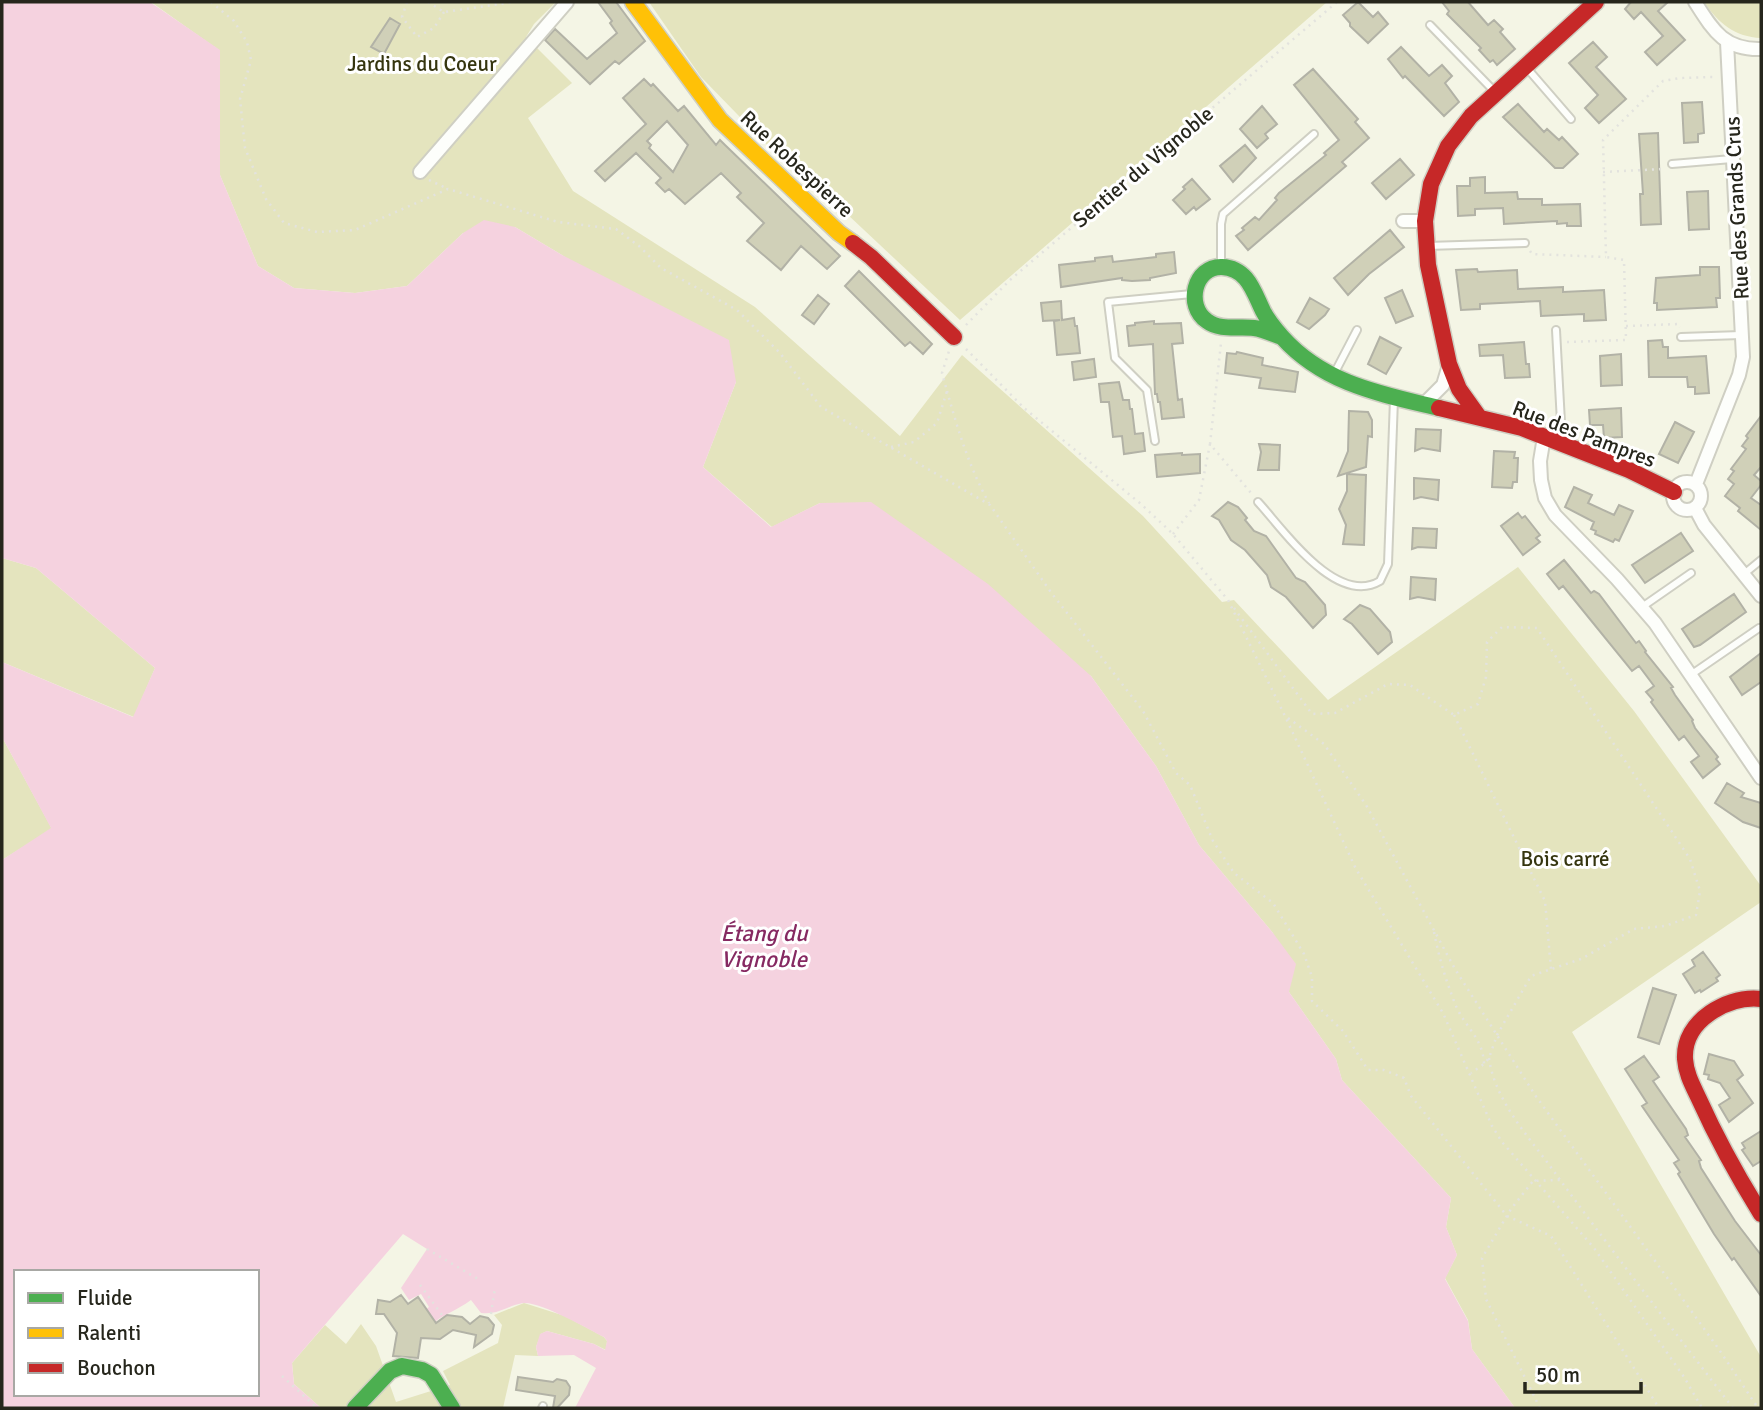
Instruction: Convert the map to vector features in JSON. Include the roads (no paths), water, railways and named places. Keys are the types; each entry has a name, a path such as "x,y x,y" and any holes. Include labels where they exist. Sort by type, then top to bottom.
{"street":[{"path":"420,172 567,2"},
{"name":"Rue Robespierre","path":"633,2 720,120 839,233 878,263 954,337"},
{"name":"Rue des Pampres","path":"1479,417 1459,389 1449,364 1425,246 1425,221 1431,184 1448,146 1471,116 1596,2"},
{"path":"1695,2 1716,34 1727,42 1745,49 1761,49"},
{"name":"Rue des Grands Crus","path":"1696,484 1739,375 1743,357 1727,42"},
{"path":"1403,221 1425,221"},
{"path":"1221,266 1244,275 1279,336 1254,328 1223,327 1200,317 1195,307 1194,294 1205,271 1221,266"},
{"name":"Rue des Pampres","path":"1279,336 1333,377 1352,386 1479,417 1544,437 1629,470 1674,492"},
{"path":"1424,404 1443,385 1449,364"},
{"path":"1544,437 1540,471 1542,489 1549,506 1566,528 1642,607 1692,674 1761,778"},
{"path":"1683,482 1696,484 1701,496 1695,508 1688,510 1678,506 1673,500 1674,492 1683,482"},
{"path":"1695,508 1703,525 1761,596"},
{"path":"1761,999 1731,1001 1704,1017 1690,1033 1685,1058 1688,1073 1710,1124 1735,1173 1761,1214"},
{"path":"355,1408 390,1371 402,1366 422,1370 431,1375 452,1408"}],"lane":[{"path":"1430,25 1496,92"},
{"path":"1525,65 1571,119"},
{"path":"1221,266 1223,214 1314,134"},
{"path":"1672,164 1734,159"},
{"path":"1425,246 1525,243"},
{"path":"1155,441 1147,390 1115,358 1108,302 1194,294"},
{"path":"1333,377 1357,330"},
{"path":"1556,330 1562,443"},
{"path":"1681,337 1743,335"},
{"path":"1258,502 1325,574 1357,585 1369,586 1380,581 1388,564 1394,397"},
{"path":"1744,574 1761,559"},
{"path":"1642,607 1690,573"},
{"path":"1692,674 1759,628"}],"water":[{"name":"Étang du Vignoble","path":"2,2 150,2 220,50 220,175 258,266 294,288 355,293 407,286 463,233 484,220 515,227 562,255 729,340 736,382 703,467 771,527 820,503 871,502 988,584 1091,676 1156,766 1199,845 1296,964 1289,992 1336,1059 1342,1080 1451,1198 1446,1227 1457,1255 1445,1279 1468,1321 1472,1349 1515,1408 575,1408 596,1368 574,1355 538,1356 536,1347 540,1334 547,1331 594,1344 605,1350 607,1341 604,1337 541,1306 523,1303 493,1313 481,1313 471,1300 431,1325 419,1315 429,1307 421,1294 409,1300 401,1288 427,1249 403,1234 292,1363 294,1384 321,1408 2,1408 2,860 51,828 2,737 2,662 133,717 155,668 36,568 2,558"}],"park label":[{"name":"Jardins du Coeur","path":"422,64"},
{"name":"Bois carré","path":"1565,859"}]}
